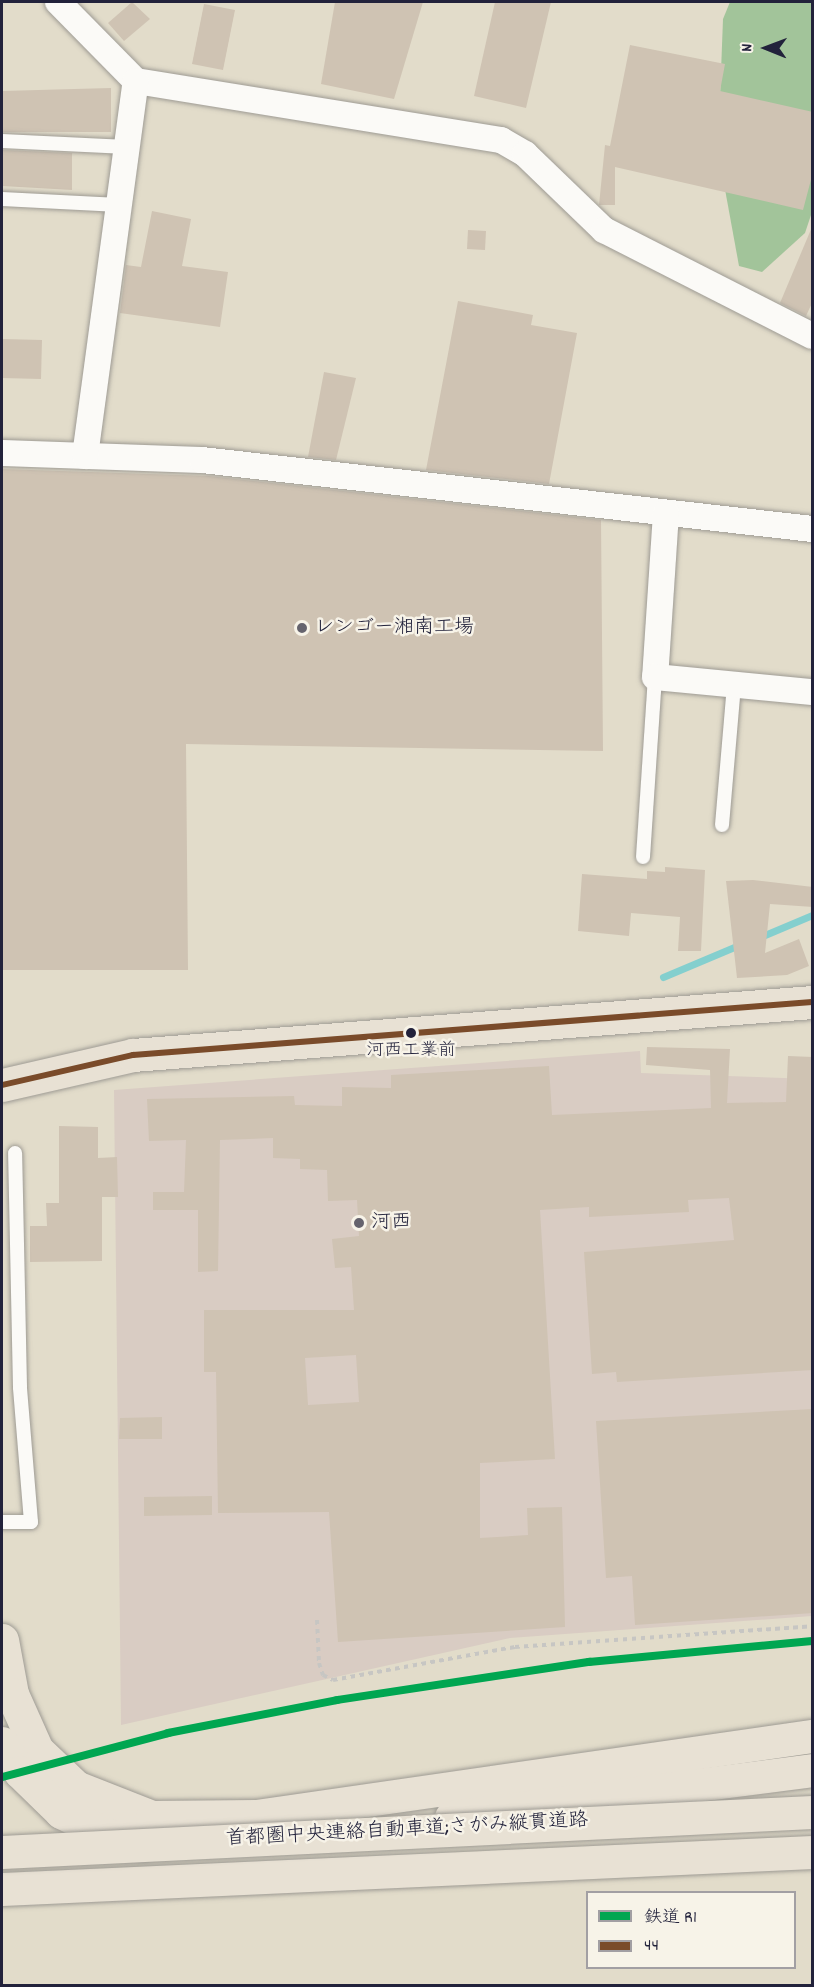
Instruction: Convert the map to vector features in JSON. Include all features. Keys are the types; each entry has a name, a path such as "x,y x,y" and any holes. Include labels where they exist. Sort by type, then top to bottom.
{"main road":[{"path":"2,1085 133,1055 813,1002"},
{"path":"2,1640 12,1694 37,1750 76,1788 152,1817 256,1816 813,1736"},
{"path":"2,1743 40,1794 69,1816 109,1835 184,1849 273,1843 813,1770"},
{"name":"首都圏中央連絡自動車道;さがみ縦貫道路","path":"2,1852 813,1811"},
{"name":"首都圏中央連絡自動車道;さがみ縦貫道路","path":"2,1889 223,1877 813,1852"},
{"path":"223,1877 344,1881 681,1872 813,1875"}],"street":[{"path":"58,2 136,81 501,140 525,154 604,230 813,336"},
{"path":"85,456 136,81"},
{"path":"2,453 202,460 813,529"},
{"path":"666,513 655,677 813,692"}],"lane":[{"path":"2,141 127,147"},
{"path":"2,199 119,205"},
{"path":"643,857 655,677"},
{"path":"722,825 734,685"},
{"path":"2,1522 31,1522 20,1387 15,1153"}],"path":[{"path":"317,1620 319,1663 323,1675 333,1680 514,1647 813,1626"}],"shaded area":[{"path":"640,1051 641,1073 812,1079 812,1616 510,1638 121,1725 114,1090"}],"green space":[{"path":"730,2 812,2 812,212 805,233 762,272 739,266 718,151 723,19"}],"building":[{"path":"132,2 150,19 124,41 108,23"},
{"path":"335,2 423,2 394,99 321,84"},
{"path":"495,2 551,2 526,108 474,96"},
{"path":"204,4 235,10 223,70 192,64"},
{"path":"630,45 725,64 720,91 813,112 813,172 803,210 615,167 615,205 599,205 605,145 610,146"},
{"path":"111,88 111,132 2,132 2,91"},
{"path":"2,150 72,153 72,190 2,186"},
{"path":"152,211 191,219 182,266 228,272 220,327 120,313 126,265 141,267"},
{"path":"812,227 813,301 806,316 780,303"},
{"path":"468,230 486,231 485,250 467,249"},
{"path":"458,301 533,315 531,325 577,333 549,484 426,470"},
{"path":"2,339 42,340 41,379 2,378"},
{"path":"324,372 356,378 336,460 308,457"},
{"name":"レンゴー湘南工場","path":"2,469 209,476 601,520 603,751 186,744 188,970 2,970"},
{"path":"665,867 705,870 701,951 678,951 680,917 631,913 629,936 578,931 582,874 647,879 647,871 665,872"},
{"path":"753,880 813,887 813,907 770,904 765,953 799,939 809,966 787,975 737,978 726,881"},
{"path":"647,1047 730,1049 727,1103 786,1102 788,1056 813,1057 813,1370 617,1382 616,1372 592,1374 584,1252 734,1240 729,1198 688,1200 689,1212 589,1217 589,1207 540,1210 555,1459 480,1463 480,1538 528,1535 527,1508 562,1507 565,1627 338,1642 329,1512 218,1513 216,1372 204,1372 204,1310 354,1310 351,1267 335,1268 332,1239 359,1236 357,1200 328,1201 327,1170 300,1169 300,1159 273,1158 273,1138 220,1140 218,1271 198,1272 198,1210 153,1210 153,1192 184,1192 186,1140 149,1141 147,1099 294,1096 295,1105 342,1106 342,1087 391,1088 391,1075 549,1066 552,1115 711,1108 710,1070 646,1065","holes":["356,1355 359,1402 308,1405 305,1358"]},
{"path":"59,1126 98,1127 98,1158 117,1157 118,1197 102,1197 102,1261 30,1262 30,1226 47,1226 46,1203 59,1203"},
{"path":"813,1409 813,1613 635,1625 632,1576 606,1578 596,1421"},
{"path":"162,1417 162,1439 119,1439 120,1418"},
{"path":"212,1496 212,1515 144,1516 144,1497"}],"waterway":[{"path":"760,937 812,915"},
{"path":"663,977 741,944"}],"rail line":[{"name":"R1","path":"2,1777 168,1733 337,1700 589,1662 812,1641"}],"transit line":[{"name":"44","path":"2,1085 133,1055 812,1002"}],"place":[{"name":"レンゴー湘南工場","path":"302,628"},
{"name":"河西工業前","path":"411,1033"},
{"name":"河西","path":"359,1223"}]}
